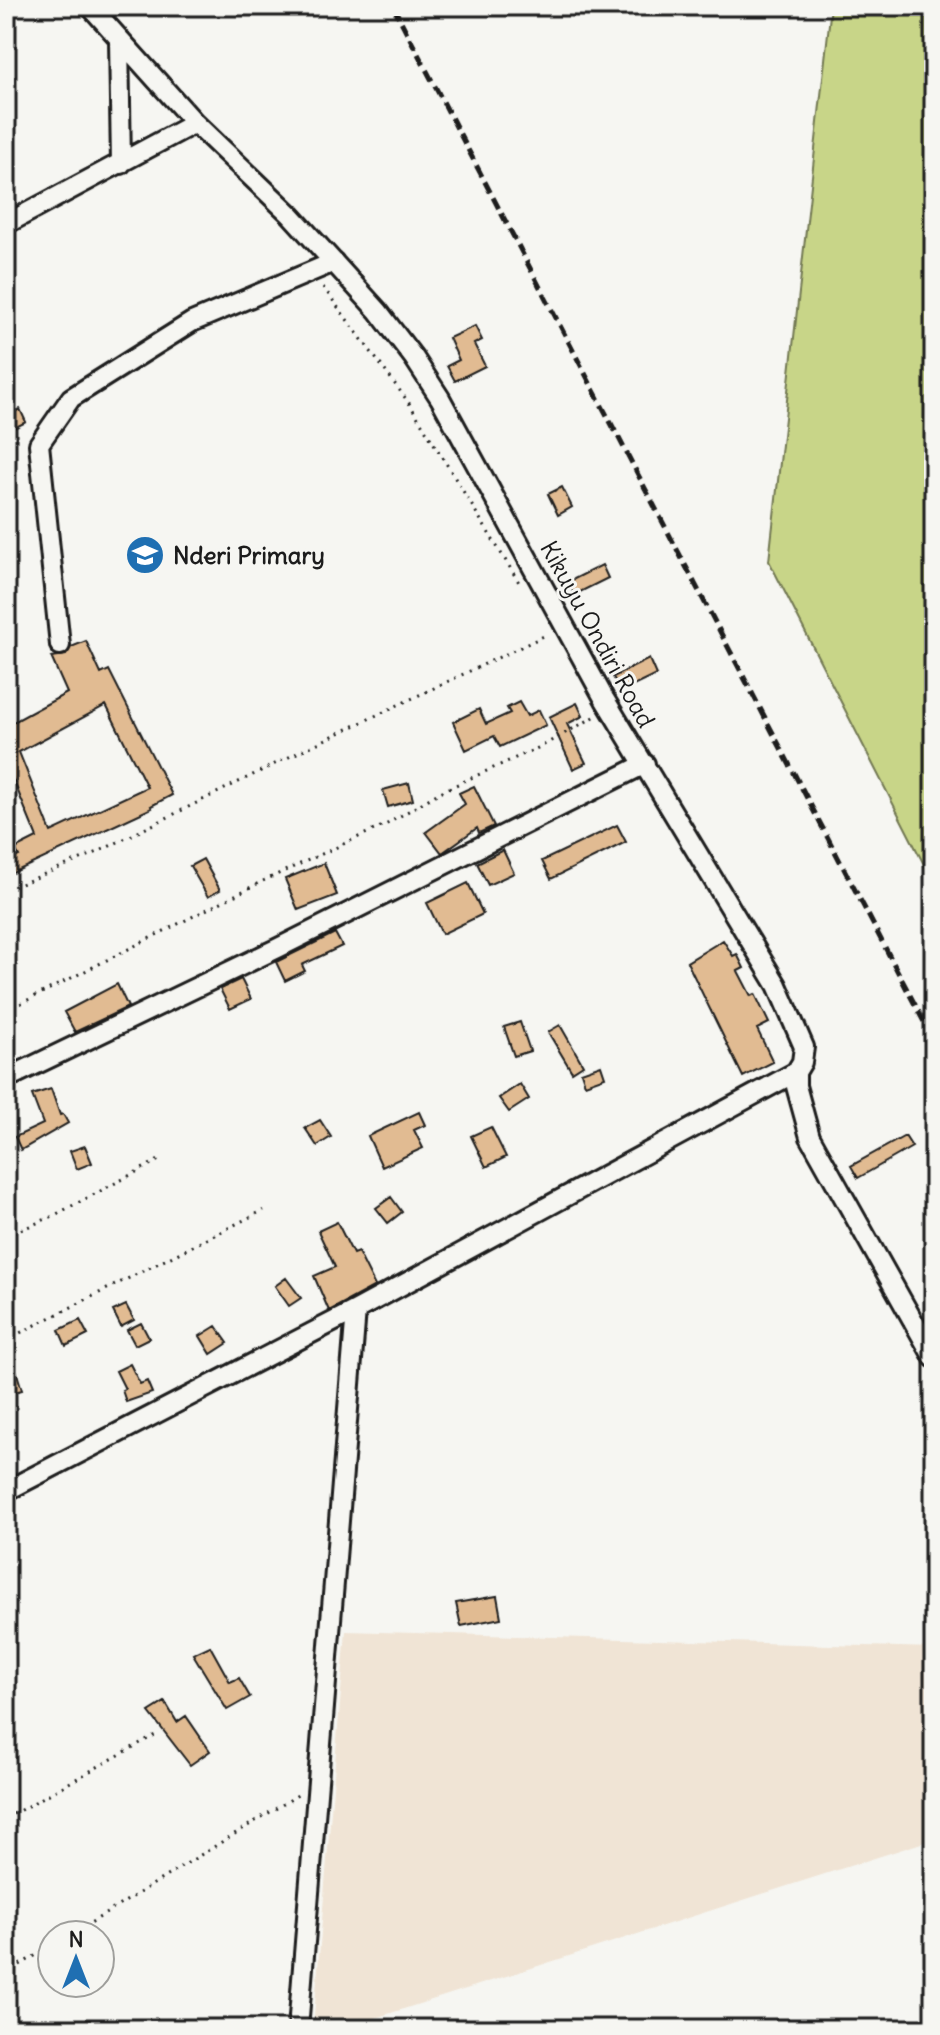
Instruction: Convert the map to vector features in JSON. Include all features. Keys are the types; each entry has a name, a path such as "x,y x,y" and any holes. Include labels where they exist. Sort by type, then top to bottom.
{"street":[{"name":"Kikuyu Ondiri Road","path":"90,6 195,123 290,214 334,262 387,323 440,398 605,700 777,985 804,1047 802,1062 796,1072 799,1104 810,1137 934,1358"},
{"path":"119,39 121,164"},
{"path":"6,224 195,123"},
{"path":"60,645 39,444 71,398 192,322 334,262"},
{"path":"14,1075 278,948 645,764"},
{"path":"6,1491 356,1310 796,1072"},
{"path":"298,2029 356,1310"}],"path":[{"path":"316,277 409,403 525,592"},
{"path":"6,890 98,852 550,633"},
{"path":"6,1011 263,881 387,824 440,792 542,746 603,713"},
{"path":"6,1236 51,1217 159,1160"},
{"path":"6,1340 264,1210"},
{"path":"6,1818 155,1735"},
{"path":"97,1919 318,1782"},
{"path":"6,1973 36,1955"}],"shaded area":[{"path":"346,1631 934,1648 934,1839 341,2029 313,2029"}],"green space":[{"path":"831,6 934,6 934,884 769,561"}],"building":[{"path":"475,326 482,340 474,344 485,366 455,381 447,366 459,360 449,338"},
{"path":"20,409 26,422 6,432 6,416"},
{"path":"562,487 572,507 558,515 548,494"},
{"path":"602,565 608,578 574,595 568,582"},
{"path":"86,641 101,674 109,670 172,795 152,808 6,876 6,861 19,856 15,849 37,838 6,762 6,723 8,725 67,693 51,657 66,655 71,647","holes":["106,705 147,787 51,832 19,752"]},
{"path":"649,659 656,675 621,692 613,677"},
{"path":"519,702 527,716 539,710 546,725 500,747 494,736 466,750 453,722 479,709 486,724 510,713 507,708"},
{"path":"577,703 583,716 567,724 586,763 573,769 549,717"},
{"path":"409,783 413,800 388,807 383,790"},
{"path":"474,786 494,826 479,833 477,828 442,853 426,832 465,804 459,793"},
{"path":"617,825 626,842 551,879 542,861"},
{"path":"503,850 514,873 488,885 477,863"},
{"path":"203,859 220,890 208,897 190,866"},
{"path":"324,863 337,895 298,910 285,879"},
{"path":"468,883 483,914 442,934 427,903"},
{"path":"335,933 342,946 302,965 305,971 285,981 276,962"},
{"path":"723,940 733,956 737,954 744,968 738,971 751,996 755,994 769,1023 757,1029 773,1062 743,1077 687,962"},
{"path":"241,979 251,999 230,1009 220,989"},
{"path":"117,984 128,1007 75,1032 64,1012"},
{"path":"520,1022 530,1051 514,1056 504,1027"},
{"path":"560,1025 583,1065 572,1072 548,1032"},
{"path":"601,1065 605,1077 585,1084 581,1072"},
{"path":"520,1084 529,1099 509,1112 499,1098"},
{"path":"51,1089 60,1115 63,1114 68,1123 21,1150 15,1137 43,1124 32,1095"},
{"path":"419,1112 425,1125 414,1130 423,1148 382,1167 368,1136"},
{"path":"320,1120 331,1137 317,1146 305,1128"},
{"path":"491,1127 506,1157 486,1167 471,1136"},
{"path":"905,1136 912,1147 858,1178 851,1166"},
{"path":"85,1146 92,1163 77,1169 70,1151"},
{"path":"391,1197 402,1212 388,1223 376,1208"},
{"path":"337,1222 353,1254 358,1252 375,1286 329,1311 314,1276 335,1267 318,1231"},
{"path":"286,1278 301,1298 289,1306 275,1286"},
{"path":"126,1305 134,1320 121,1327 113,1311"},
{"path":"80,1320 88,1335 66,1346 59,1330"},
{"path":"141,1323 149,1338 135,1345 127,1330"},
{"path":"216,1326 228,1343 211,1354 200,1336"},
{"path":"9,1347 22,1390 6,1394 6,1348"},
{"path":"130,1364 140,1384 147,1381 152,1393 126,1402 122,1390 125,1389 116,1371"},
{"path":"497,1596 501,1618 461,1626 456,1603"},
{"path":"210,1646 230,1682 239,1678 250,1697 227,1710 193,1654"},
{"path":"165,1702 177,1722 186,1716 210,1751 190,1765 149,1712"}],"railway":[{"path":"393,6 934,1041"}],"place":[{"name":"Nderi Primary","path":"145,555"}]}
